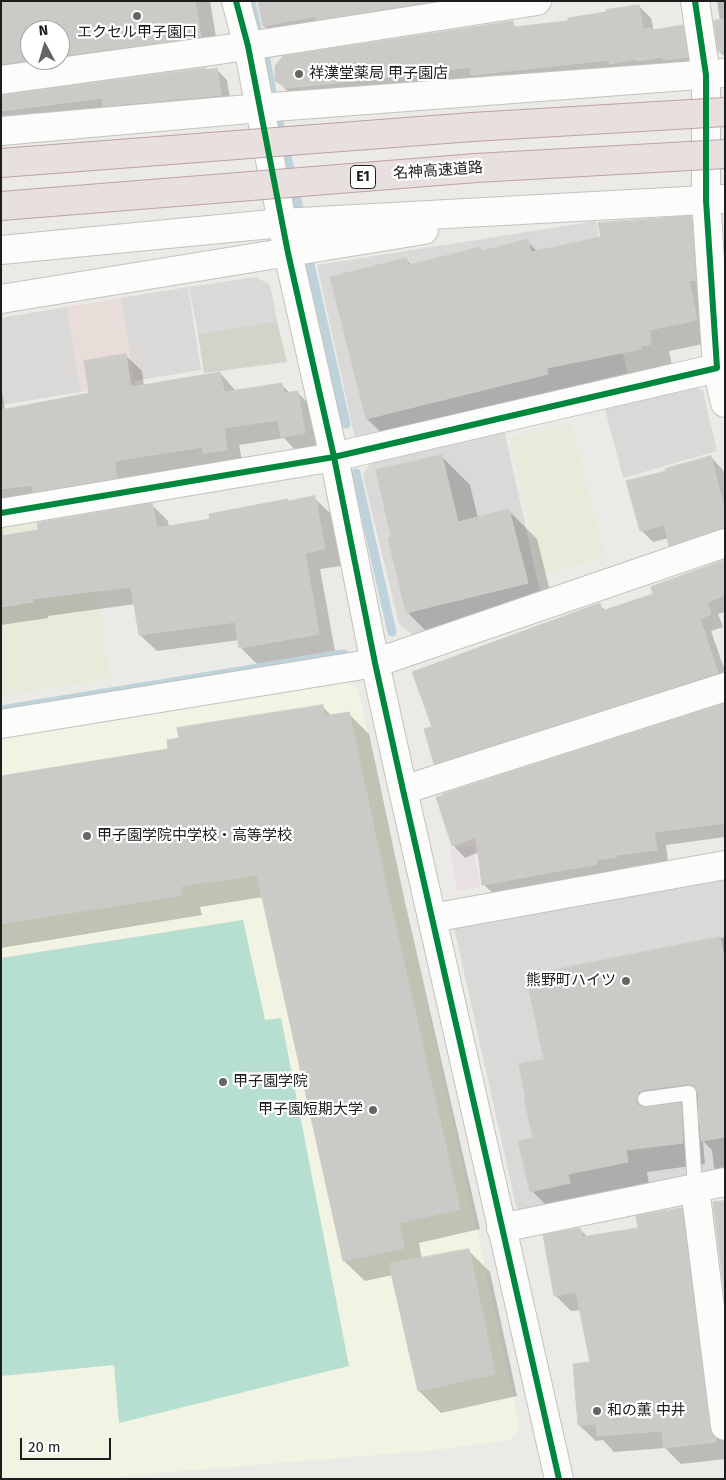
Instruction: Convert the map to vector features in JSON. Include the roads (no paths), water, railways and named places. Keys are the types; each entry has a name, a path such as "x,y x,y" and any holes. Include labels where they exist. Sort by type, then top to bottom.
{"highway":[{"path":"1,163 472,127 725,112"},
{"name":"名神高速道路","path":"1,206 476,168 725,154"}],"street":[{"path":"236,1 248,46 288,253 334,457 375,664 559,1479"},
{"path":"1,80 248,46 537,1"},
{"path":"695,1 716,74 717,368 725,403"},
{"path":"1,131 260,108 716,74"},
{"path":"1,250 282,223 715,200"},
{"path":"1,299 557,208"},
{"path":"1,513 334,457 717,368"},
{"path":"1,724 375,664 725,543"},
{"path":"403,790 725,687"},
{"path":"432,918 725,865"},
{"path":"501,1228 725,1182"},
{"path":"695,1188 725,1426"}],"lane":[{"path":"645,1099 688,1093 695,1188"}],"waterway":[{"path":"251,1 258,33"},
{"path":"266,59 272,92"},
{"path":"278,117 300,213"},
{"path":"310,264 346,424"},
{"path":"356,473 392,632"},
{"path":"1,710 344,654"}],"place":[{"name":"エクセル甲子園口","path":"137,16"},
{"name":"祥漢堂薬局 甲子園店","path":"299,74"},
{"name":"甲子園学院中学校・高等学校","path":"87,836"},
{"name":"熊野町ハイツ","path":"626,981"},
{"name":"甲子園学院","path":"223,1082"},
{"name":"甲子園短期大学","path":"373,1110"},
{"name":"和の薫 中井","path":"597,1411"}]}
